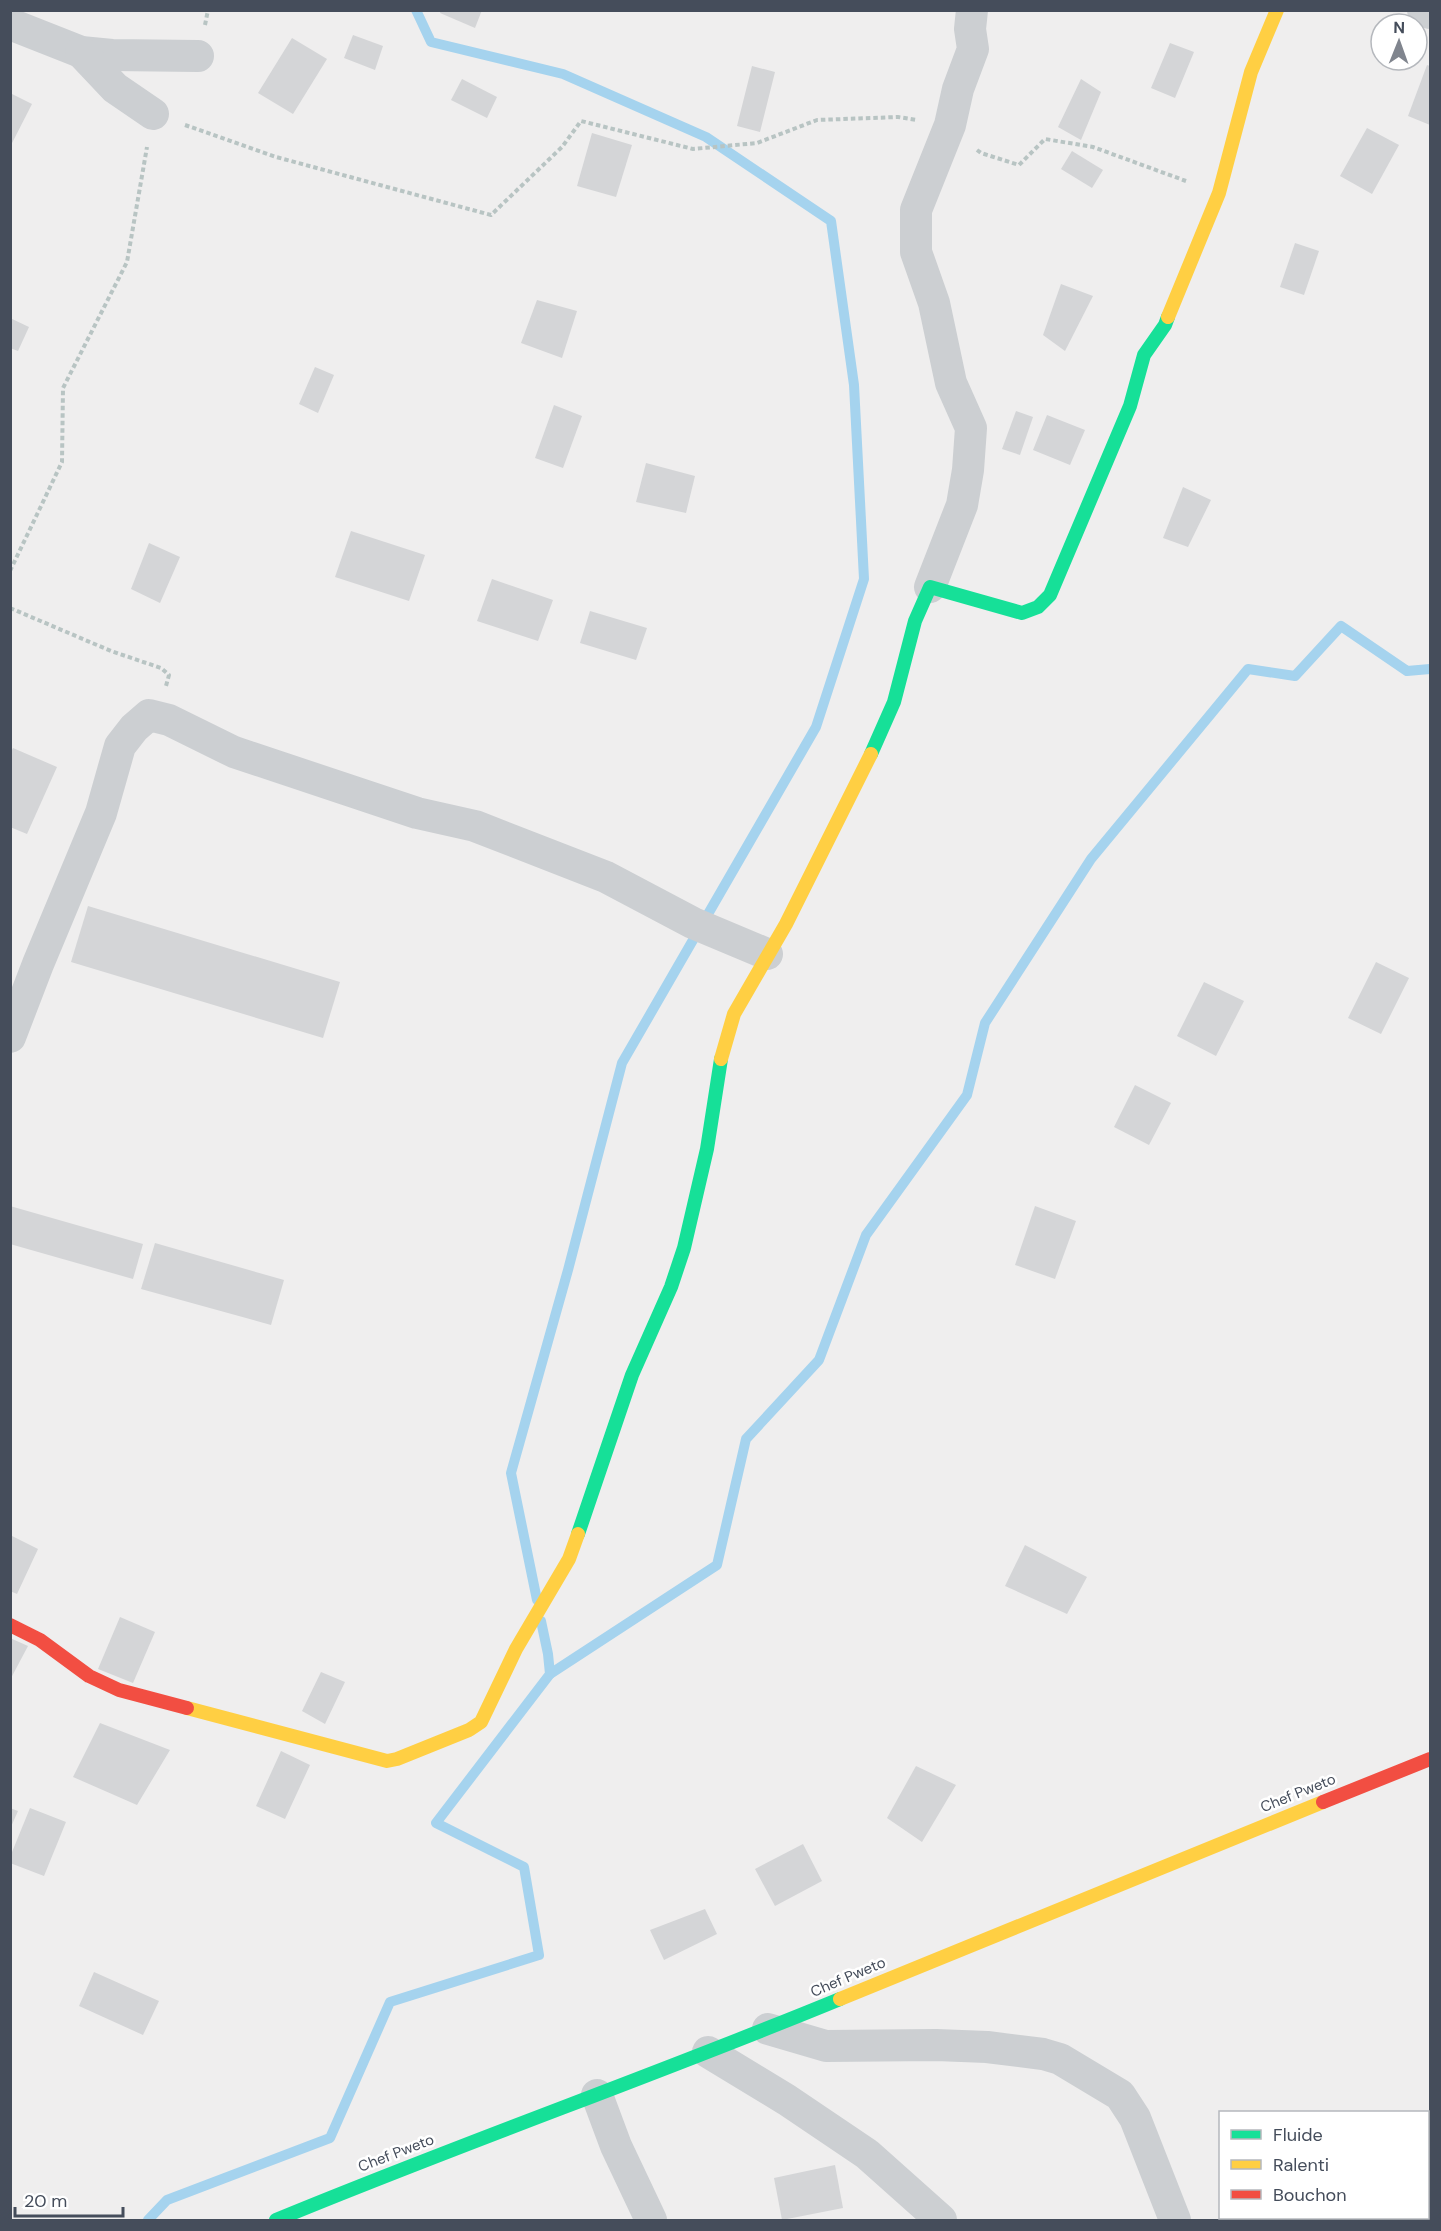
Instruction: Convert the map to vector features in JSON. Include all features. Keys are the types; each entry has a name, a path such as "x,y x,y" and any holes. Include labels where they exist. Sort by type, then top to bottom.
{"street":[{"path":"10,1625 40,1640 89,1676 119,1690 387,1761 397,1760 469,1730 481,1722 516,1649 569,1559 632,1375 672,1287 684,1248 707,1149 722,1052 734,1014 786,924 878,740 894,702 915,621 962,505 971,428 951,383 934,303 916,252 916,210 950,125 958,89 973,49 970,29 972,10"},
{"path":"930,587 1022,613 1043,605 1050,595 1130,406 1144,355 1165,325 1219,193 1251,72 1277,10"},
{"path":"1423,10 1431,13"},
{"path":"10,24 81,52 112,55 198,56"},
{"path":"81,52 115,88 153,114"},
{"path":"10,1037 101,813 120,746 134,728 149,715 169,720 234,752 417,813 475,826 606,877 693,923 767,954"},
{"name":"Chef Pweto","path":"276,2220 387,2174 768,2029 1144,1873 1431,1759"},
{"path":"768,2029 826,2046 967,2046 1042,2054 1060,2060 1120,2095 1135,2118 1175,2220"},
{"path":"708,2052 787,2100 867,2154 941,2220"},
{"path":"597,2094 616,2146 651,2220"}],"path":[{"path":"198,56 208,10"},
{"path":"10,571 62,462 63,388 127,262 153,114 276,157 491,215 562,147 581,121 693,149 757,143 817,120 898,117 950,125 981,153 1019,165 1045,139 1093,147 1219,193"},
{"path":"10,608 111,651 161,668 169,675 168,682 149,715"}],"building":[{"path":"441,10 482,10 475,28 440,13"},
{"path":"353,35 383,46 375,70 344,58"},
{"path":"292,38 327,59 293,114 258,93"},
{"path":"1170,43 1194,52 1175,98 1151,88"},
{"path":"752,66 775,72 760,132 737,126"},
{"path":"1430,66 1430,125 1408,116 1424,72 1429,72"},
{"path":"462,79 497,97 487,118 451,100"},
{"path":"1081,79 1101,92 1081,140 1058,127"},
{"path":"10,93 32,104 10,147"},
{"path":"1367,128 1399,145 1372,194 1340,176"},
{"path":"592,133 632,145 616,197 577,186"},
{"path":"1072,151 1103,170 1092,188 1061,169"},
{"path":"1295,243 1319,251 1304,295 1280,287"},
{"path":"1061,284 1093,296 1065,351 1043,335"},
{"path":"537,300 577,311 562,358 521,343"},
{"path":"10,318 29,327 18,351 10,348"},
{"path":"315,367 334,375 318,413 299,404"},
{"path":"554,405 582,416 563,468 535,458"},
{"path":"1016,411 1033,417 1020,455 1002,449"},
{"path":"1047,415 1085,430 1070,465 1033,450"},
{"path":"646,463 695,476 686,513 636,502"},
{"path":"1183,487 1211,500 1188,547 1163,538"},
{"path":"351,531 425,555 409,601 335,577"},
{"path":"149,543 180,557 160,603 131,589"},
{"path":"492,579 553,600 538,641 477,621"},
{"path":"590,611 647,628 636,660 580,643"},
{"path":"13,748 57,767 27,834 10,827 10,754"},
{"path":"88,906 340,982 323,1038 71,962"},
{"path":"1376,962 1409,978 1381,1034 1348,1018"},
{"path":"1204,982 1244,1001 1216,1056 1177,1036"},
{"path":"1135,1085 1171,1103 1149,1145 1114,1127"},
{"path":"10,1206 143,1244 133,1279 10,1244"},
{"path":"1035,1206 1076,1221 1055,1279 1015,1265"},
{"path":"155,1243 284,1280 271,1325 141,1289"},
{"path":"10,1535 38,1549 17,1594 10,1591"},
{"path":"1025,1545 1087,1577 1067,1614 1005,1586"},
{"path":"120,1617 155,1632 133,1683 98,1669"},
{"path":"10,1638 28,1646 10,1680"},
{"path":"321,1672 345,1682 325,1724 302,1711"},
{"path":"100,1723 170,1750 137,1805 73,1777"},
{"path":"281,1751 310,1765 285,1819 256,1806"},
{"path":"916,1766 956,1785 922,1842 887,1818"},
{"path":"10,1808 18,1811 10,1829"},
{"path":"30,1808 66,1822 44,1876 10,1863 10,1857"},
{"path":"803,1844 822,1881 775,1906 755,1869"},
{"path":"705,1909 717,1934 664,1960 650,1930"},
{"path":"94,1972 159,2001 143,2035 79,2006"},
{"path":"835,2165 843,2208 782,2220 774,2178"}],"waterway":[{"path":"416,10 431,42 563,74 706,137 831,221 854,385 864,579 816,727 622,1063 568,1270 511,1473 537,1600"},
{"path":"550,1674 717,1565 746,1439 819,1360 866,1235 967,1095 985,1023 1091,859 1248,669 1295,676 1341,626 1407,671 1430,669"},
{"path":"148,2220 167,2200 330,2138 390,2002 539,1955 524,1867 436,1823 550,1674 541,1621"}],"traffic: fast":[{"path":"871,754 894,702 915,621 930,587 1022,613 1038,607 1050,595 1130,406 1144,355 1168,317"},
{"path":"578,1534 632,1375 671,1287 684,1248 707,1149 721,1059"},
{"path":"276,2220 840,1999"}],"traffic: slow":[{"path":"1168,317 1219,193 1251,72 1277,10"},
{"path":"721,1059 734,1014 786,924 871,754"},
{"path":"187,1708 387,1761 469,1730 481,1722 516,1649 569,1559 578,1534"},
{"path":"840,1999 1323,1802"}],"traffic: jam":[{"path":"10,1625 40,1640 89,1676 119,1690 187,1708"},
{"path":"1323,1802 1430,1759"}]}
